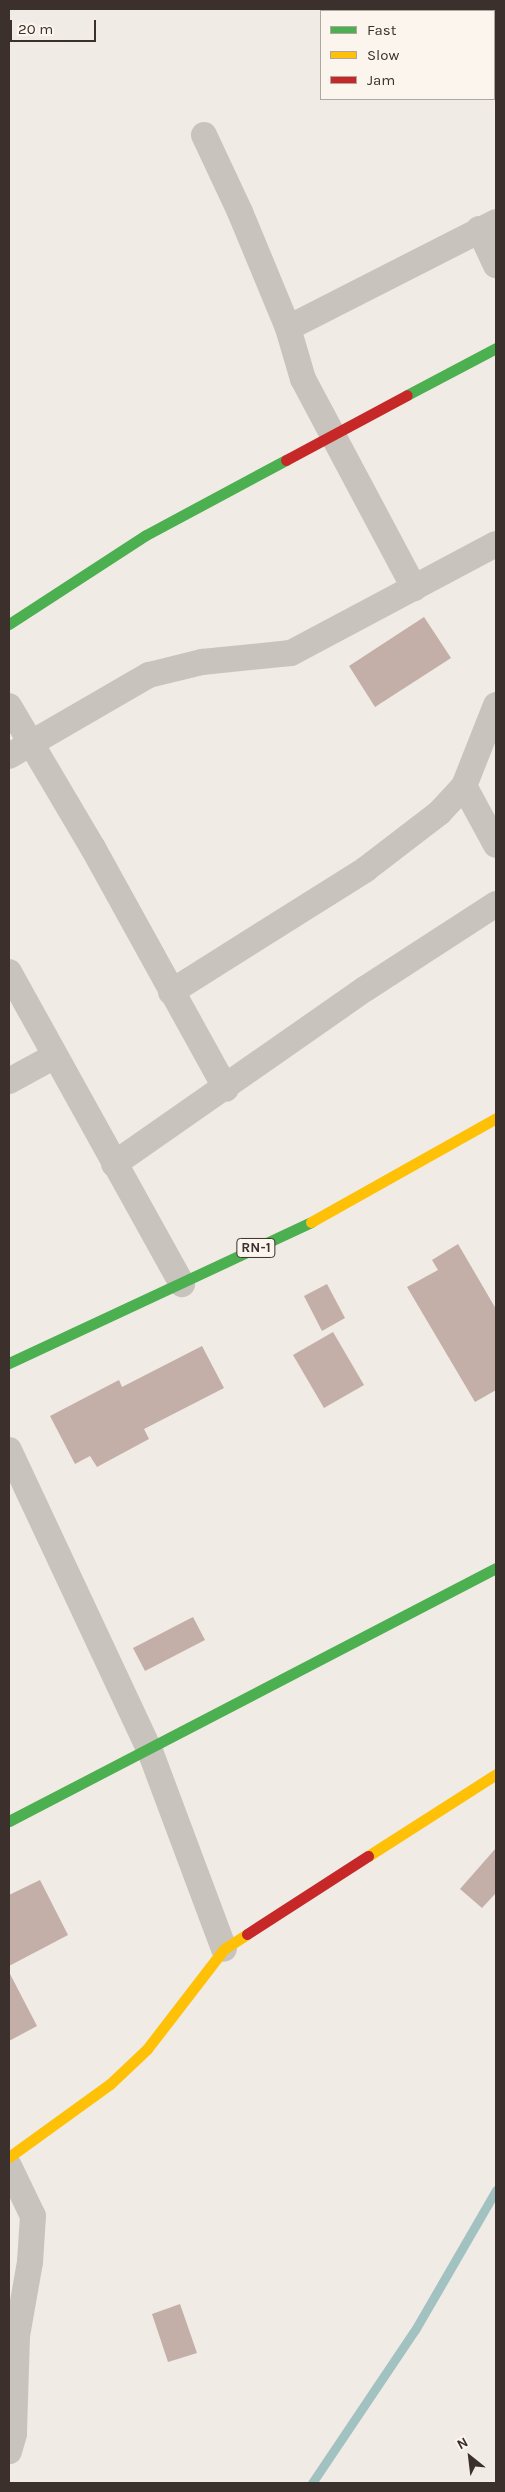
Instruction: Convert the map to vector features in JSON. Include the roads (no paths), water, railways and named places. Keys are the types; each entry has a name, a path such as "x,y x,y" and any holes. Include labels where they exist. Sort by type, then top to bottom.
{"main road":[{"path":"9,624 146,535 496,348"},
{"name":"RN-1","path":"9,1364 342,1207 496,1118"},
{"path":"9,1822 496,1568"},
{"path":"9,2157 110,2084 147,2049 224,1949 496,1774"}],"street":[{"path":"204,135 240,212 288,328 303,379 331,436 414,588"},
{"path":"288,328 488,226 496,265"},
{"path":"9,756 148,675 202,662 291,653 496,544"},
{"path":"171,992 366,869 439,812 464,786 496,705"},
{"path":"9,706 93,848 226,1089"},
{"path":"464,786 496,845"},
{"path":"114,1164 226,1089 365,989 496,904"},
{"path":"9,972 182,1284"},
{"path":"9,1081 55,1056"},
{"path":"9,1450 150,1750 224,1949"},
{"path":"9,2166 34,2216 30,2262 17,2336 14,2434 9,2452"}],"waterway":[{"path":"312,2483 415,2330 496,2190"}]}
